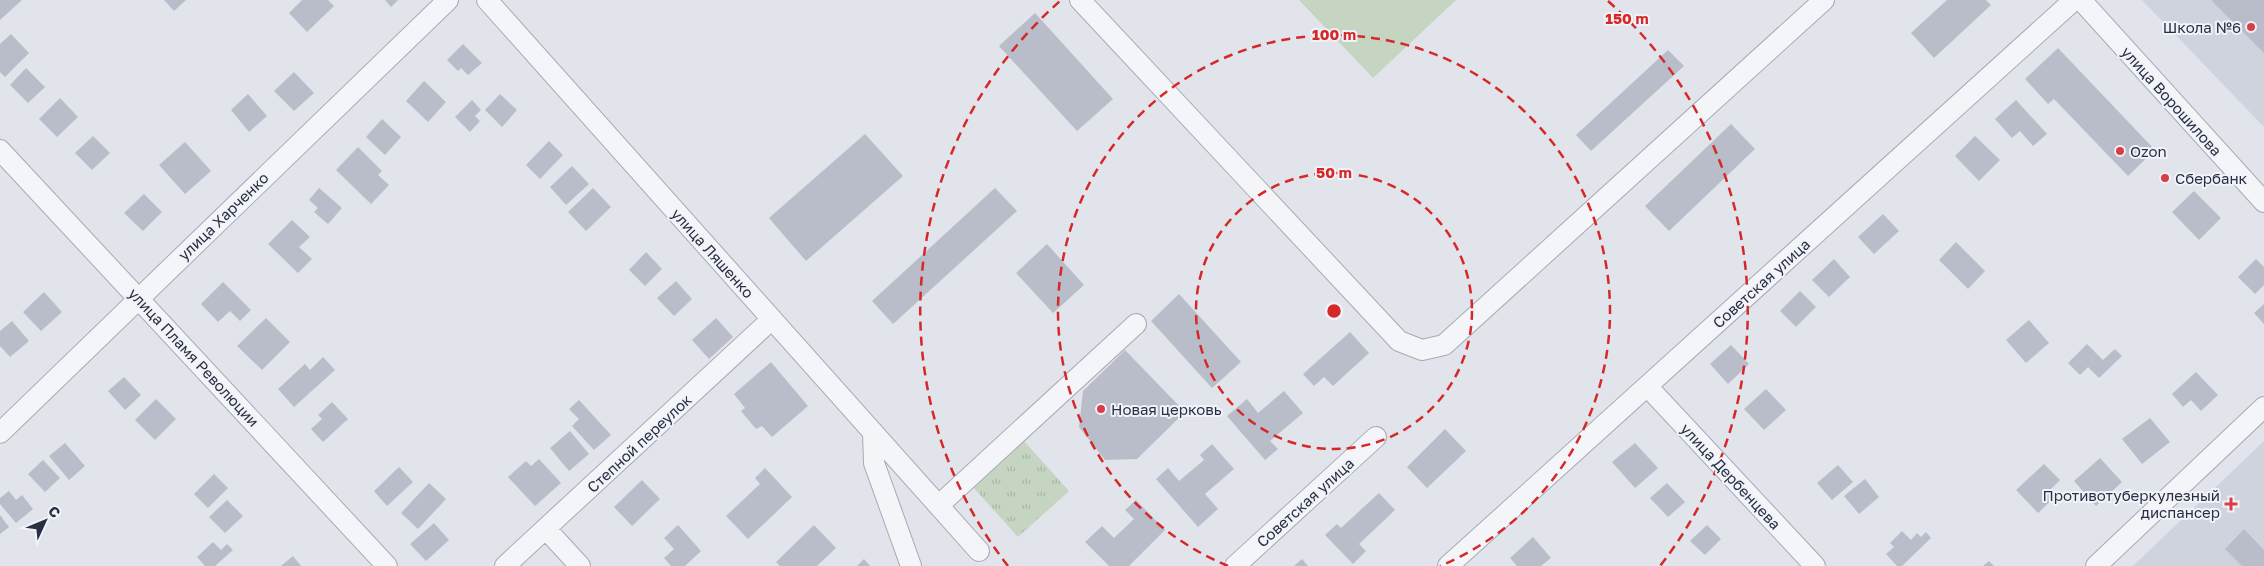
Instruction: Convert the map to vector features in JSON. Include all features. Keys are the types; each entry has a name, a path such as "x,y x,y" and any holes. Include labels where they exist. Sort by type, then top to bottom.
{"street":[{"name":"улица Харченко","path":"0,433 448,0"},
{"name":"улица Ляшенко","path":"487,0 979,550"},
{"path":"1080,0 1399,341 1422,350 1444,345 1824,0"},
{"name":"Советская улица","path":"1448,566 2074,0"},
{"name":"улица Ворошилова","path":"2081,0 2264,202"},
{"name":"улица Пламя Революции","path":"0,150 139,297 387,566"},
{"name":"Степной переулок","path":"505,566 772,319"},
{"path":"939,505 1136,324"},
{"name":"улица Дербенцева","path":"1647,386 1815,566"},
{"path":"2096,566 2264,407"},
{"path":"873,432 874,463 911,566"},
{"name":"Советская улица","path":"1235,566 1376,437"},
{"path":"546,529 580,566"}],"shaded area":[{"name":"Школа №6","path":"2142,0 2264,0 2264,127"},
{"name":"Противотуберкулезный диспансер","path":"2264,441 2264,566 2133,566"}],"green space":[{"path":"1299,0 1456,0 1373,78"},
{"path":"1023,440 1069,491 1018,537 972,486"}],"building":[{"path":"0,0 22,0 0,20"},
{"path":"164,0 186,0 174,11"},
{"path":"302,0 328,0 334,6 307,32 289,13"},
{"path":"385,0 398,0 391,7"},
{"path":"1947,0 1986,0 1991,5 1934,58 1911,33"},
{"name":"Школа №6","path":"2264,0 2264,53 2212,1"},
{"path":"1035,13 1113,99 1077,131 999,46"},
{"path":"11,34 29,53 5,77 0,72 0,44"},
{"path":"463,44 482,63 468,75 461,68 458,71 447,60"},
{"path":"2058,48 2155,150 2128,176 2054,99 2048,104 2025,79"},
{"path":"1668,50 1684,66 1591,151 1576,135"},
{"path":"26,68 45,87 28,103 10,85"},
{"path":"294,72 314,93 294,111 274,91"},
{"path":"424,81 446,102 428,122 406,101"},
{"path":"248,94 267,116 249,132 231,110"},
{"path":"500,94 517,110 502,127 485,110"},
{"path":"60,98 78,117 57,137 39,119"},
{"path":"472,100 481,110 475,116 480,121 470,132 455,117"},
{"path":"2016,100 2047,134 2033,146 2020,131 2012,138 1995,119"},
{"path":"382,119 401,137 385,155 366,137"},
{"path":"1731,124 1755,149 1669,231 1645,206"},
{"path":"865,134 903,176 806,261 769,218"},
{"path":"93,136 110,153 92,170 75,153"},
{"path":"1975,136 2000,160 1979,181 1955,156"},
{"path":"549,141 563,155 540,179 526,165"},
{"path":"185,142 211,171 185,194 159,165"},
{"path":"358,147 382,171 378,175 389,185 371,204 336,170"},
{"path":"572,166 589,184 566,205 550,187"},
{"path":"319,188 342,208 328,224 314,212 318,208 309,200"},
{"path":"593,188 611,207 586,231 568,212"},
{"path":"995,188 1017,211 893,324 872,301"},
{"path":"2194,191 2221,218 2199,240 2172,212"},
{"path":"144,194 162,212 143,231 124,213"},
{"path":"1883,214 1899,231 1874,254 1858,237"},
{"path":"292,220 310,237 299,247 312,259 298,273 268,244"},
{"path":"1956,242 1985,271 1968,289 1939,260"},
{"path":"1047,244 1084,285 1053,313 1016,273"},
{"path":"646,252 662,269 645,286 629,270"},
{"path":"1834,259 1850,277 1829,297 1812,280"},
{"path":"2256,259 2264,267 2264,285 2255,294 2238,277"},
{"path":"676,281 692,299 674,316 657,298"},
{"path":"223,282 251,310 240,321 230,311 218,322 201,304"},
{"path":"1800,291 1816,307 1796,327 1780,311"},
{"path":"44,292 62,312 41,331 23,312"},
{"path":"1179,294 1241,362 1212,388 1151,321"},
{"path":"2264,304 2264,324 2254,313"},
{"path":"266,318 290,342 262,370 237,346"},
{"path":"716,318 733,337 709,359 692,340"},
{"path":"2029,320 2049,343 2026,363 2006,340"},
{"path":"12,321 29,341 10,357 0,346 0,331"},
{"path":"1350,332 1369,353 1333,386 1324,377 1314,386 1303,374"},
{"path":"2087,344 2103,360 2115,349 2122,356 2099,378 2088,367 2080,375 2068,363"},
{"path":"1731,345 1749,364 1728,384 1710,364"},
{"path":"1125,350 1185,412 1137,459 1105,460 1079,427 1083,391"},
{"path":"323,357 335,370 294,407 278,389 305,364 310,370"},
{"path":"771,362 808,406 772,437 762,426 756,429 741,411 745,408 734,394"},
{"path":"2196,372 2218,395 2201,411 2191,400 2183,407 2172,394"},
{"path":"124,377 141,395 125,410 108,391"},
{"path":"1766,389 1786,410 1764,430 1744,409"},
{"path":"1284,391 1303,413 1270,441 1278,449 1265,460 1227,416 1247,399 1258,413"},
{"path":"156,399 176,419 155,440 135,420"},
{"path":"579,400 611,435 594,450 572,426 579,419 569,409"},
{"path":"332,402 348,419 323,442 311,429 322,419 318,415"},
{"path":"2150,418 2170,442 2142,464 2122,439"},
{"path":"1445,429 1466,451 1427,488 1407,467"},
{"path":"570,431 589,454 569,471 550,448"},
{"path":"65,443 85,466 69,480 49,456"},
{"path":"1635,443 1658,468 1635,488 1612,462"},
{"path":"1212,444 1234,469 1205,494 1218,509 1198,527 1156,479 1168,468 1179,481 1204,460 1200,455"},
{"path":"2100,458 2122,482 2096,506 2074,481"},
{"path":"539,459 561,483 535,506 508,477 526,461 531,466"},
{"path":"43,460 60,478 45,492 28,474"},
{"path":"2044,464 2060,480 2051,489 2057,495 2038,513 2016,490"},
{"path":"1838,465 1853,482 1832,500 1817,483"},
{"path":"399,467 413,482 387,506 374,491"},
{"path":"765,468 792,497 748,539 726,516 760,484 755,478"},
{"path":"214,474 228,488 208,508 194,494"},
{"path":"1865,479 1879,497 1859,514 1844,496"},
{"path":"642,480 660,499 632,526 614,507"},
{"path":"429,483 446,499 418,529 401,513"},
{"path":"1667,483 1685,502 1668,517 1650,498"},
{"path":"9,491 16,500 22,495 33,509 16,523 0,504 0,498"},
{"path":"1379,493 1395,510 1359,544 1366,551 1353,564 1325,535 1337,524 1341,528"},
{"path":"227,500 243,516 225,533 209,517"},
{"path":"1136,500 1165,530 1129,566 1109,566 1085,542 1102,526 1114,538 1134,519 1125,510"},
{"path":"0,515 9,527 0,534"},
{"path":"434,523 449,540 426,561 410,544"},
{"path":"678,525 701,551 685,566 671,566 664,558 674,549 664,538"},
{"path":"814,525 836,548 817,566 780,566 776,562"},
{"path":"1707,525 1721,539 1705,555 1690,541"},
{"path":"2244,529 2264,550 2264,566 2242,566 2225,549"},
{"path":"1902,531 1911,540 1917,533 1921,537 1926,532 1931,538 1902,566 1897,566 1886,554 1894,547 1890,543"},
{"path":"1533,537 1551,558 1541,566 1517,566 1510,558"},
{"path":"213,542 221,550 227,544 233,550 215,566 205,566 197,557"},
{"path":"293,556 301,566 281,566"},
{"path":"864,559 870,566 857,566"},
{"path":"1302,559 1308,566 1294,566"},
{"path":"1989,561 1994,566 1983,566"}],"place":[{"name":"Школа №6","path":"2251,27"},
{"name":"Ozon","path":"2120,151"},
{"name":"Сбербанк","path":"2165,178"},
{"name":"Новая церковь","path":"1101,409"},
{"name":"Противотуберкулезный диспансер","path":"2231,504"}]}
